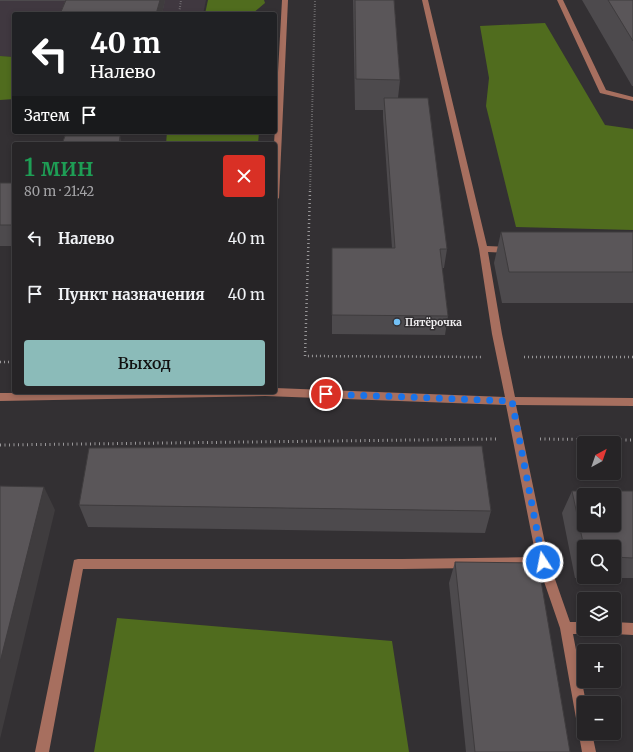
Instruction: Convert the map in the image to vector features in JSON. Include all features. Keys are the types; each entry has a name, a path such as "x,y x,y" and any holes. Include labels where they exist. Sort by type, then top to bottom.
{"street":[{"path":"277,158 285,0"},
{"path":"425,0 483,249 543,562 566,628 578,696"},
{"path":"560,0 603,91 633,99"},
{"path":"483,249 515,250"},
{"path":"277,392 512,401 633,402"},
{"path":"0,397 159,394"},
{"path":"42,752 78,564 402,564 543,562"},
{"path":"566,628 577,628"},
{"path":"621,628 633,629"},
{"path":"586,740 589,752"}],"path":[{"path":"179,12 181,0"},
{"path":"315,0 305,356 633,357"},
{"path":"0,362 12,362"},
{"path":"0,445 519,439 633,440"}],"shaded area":[{"path":"0,0 206,0 203,12 12,12 12,57 0,56"}],"green space":[{"path":"208,0 264,0 265,3 254,12 205,12"},
{"path":"545,23 605,125 633,129 633,230 516,227 486,106 489,78 480,26"},
{"path":"0,56 12,57 12,99 0,100"},
{"path":"167,134 259,134 258,142 166,142"},
{"path":"117,618 392,641 409,752 94,752"}],"building":[{"path":"66,0 160,0 157,12 61,12"},
{"path":"355,0 394,0 400,80 356,79"},
{"path":"608,0 633,0 633,41"},
{"path":"384,98 428,98 447,249 440,249 448,316 332,315 332,248 395,248"},
{"path":"65,136 120,136 119,142 63,142"},
{"path":"0,183 12,183 12,225 0,225"},
{"path":"501,232 633,232 633,272 509,272"},
{"path":"482,446 491,511 79,505 89,448"},
{"path":"0,486 44,487 0,662"},
{"path":"572,491 577,491 577,514"},
{"path":"621,491 633,491 633,558 621,557 621,540 582,540 581,532 621,532"},
{"path":"455,562 538,563 570,752 475,752"}],"place":[{"name":"Пятёрочка","path":"397,322"}],"route":[{"path":"326,394 512,401 543,562"}]}
